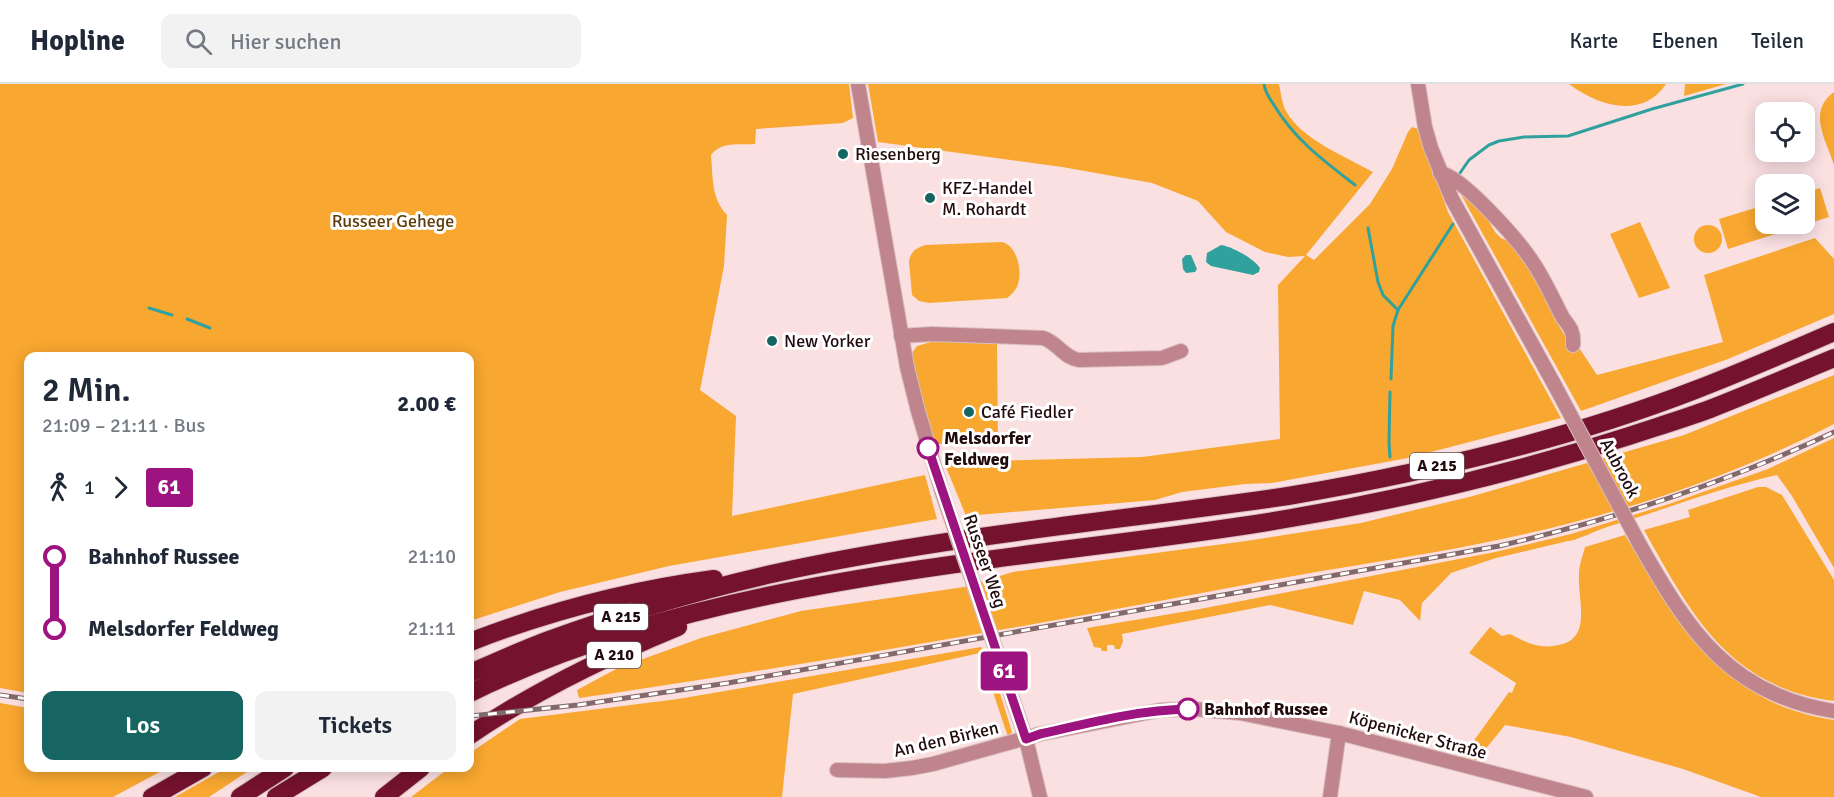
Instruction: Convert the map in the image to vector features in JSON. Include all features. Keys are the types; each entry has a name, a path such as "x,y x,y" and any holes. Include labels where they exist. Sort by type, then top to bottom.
{"highway":[{"name":"A 215","path":"474,671 549,640 594,625 678,599 776,573 902,549 1343,487 1471,458 1554,436 1647,407 1695,390 1834,332"},
{"name":"A 215","path":"474,691 531,666 634,630 768,597 927,569 1244,526 1440,489 1563,457 1695,414 1834,358"},
{"path":"474,641 524,623 684,583 776,573"},
{"name":"A 210","path":"474,732 528,698 588,666 680,627 768,597"},
{"path":"153,797 196,772"},
{"path":"240,797 279,772"},
{"path":"276,797 317,772"},
{"path":"384,797 416,772"}],"street":[{"name":"Russeer Weg","path":"858,84 913,396 942,492 1026,739 1040,797"},
{"name":"Aubrook","path":"1418,84 1425,127 1440,173 1452,200 1675,605 1712,651 1731,669 1754,684 1793,703 1834,711"},
{"path":"1440,173 1445,173 1458,180 1471,192 1533,261 1574,334 1573,345"},
{"path":"901,336 932,334 1043,338 1050,340 1070,357 1079,360 1162,358 1181,351"},
{"name":"Köpenicker Straße","path":"1026,739 1063,729 1165,709 1228,711 1339,733 1586,797"},
{"path":"1330,797 1339,733"},
{"name":"An den Birken","path":"837,770 885,771 912,768 1026,739"}],"green space":[{"name":"Russeer Gehege","path":"0,84 849,84 853,118 843,123 756,129 755,144 725,146 711,155 715,194 727,215 724,266 700,390 736,416 732,516 925,475 937,519 669,566 560,592 474,620 474,352 24,352 24,692 0,688"},
{"path":"868,84 1279,84 1286,111 1302,130 1313,139 1373,172 1306,255 1314,260 1370,204 1392,169 1408,132 1412,127 1418,129 1448,212 1561,418 1408,458 1272,483 1182,492 1155,500 966,516 944,462 1142,457 1280,439 1278,285 1305,256 1288,257 1265,252 1226,232 1198,201 1152,183 1062,167 878,142"},
{"path":"1569,84 1666,84 1656,95 1645,102 1632,106 1619,106 1593,98"},
{"path":"1685,84 1726,84 1684,96"},
{"path":"1834,92 1834,165 1823,136 1820,117 1821,108"},
{"path":"1820,188 1829,217 1815,221 1815,190"},
{"path":"1459,191 1484,213 1495,232 1508,241 1527,262 1559,326 1564,334 1574,340 1597,375 1723,342 1704,275 1815,238 1834,259 1834,314 1728,359 1581,411"},
{"path":"1755,208 1755,234 1775,234 1728,249 1719,219"},
{"path":"1640,222 1670,288 1639,298 1610,234"},
{"path":"1708,225 1718,229 1722,239 1718,249 1708,253 1698,249 1694,239 1698,229"},
{"path":"1002,242 1012,249 1019,268 1017,287 1007,298 929,303 919,301 912,295 909,262 912,253 919,248 925,245"},
{"path":"934,341 997,343 998,445 937,444 927,422 911,354 917,346"},
{"path":"1834,375 1834,424 1707,480 1663,496 1573,522 1455,548 1019,627 857,655 579,698 577,690 618,668 701,638 801,611 964,587 1013,572 1361,523 1473,496 1684,435"},
{"path":"1834,438 1834,568 1792,496 1777,475 1712,493 1576,539 1496,558 1451,573 1422,603 1420,621 1400,600 1364,591 1353,625 1270,605 1122,634 1123,641 1120,649 1115,649 1114,645 1107,645 1107,651 1094,647 1087,628 1200,609 1495,552 1571,534 1669,504 1768,469"},
{"path":"1758,487 1766,487 1782,495 1834,580 1834,701 1797,693 1766,680 1740,663 1717,642 1697,617 1644,530 1690,517 1688,510"},
{"path":"1625,535 1675,615 1717,664 1741,684 1768,700 1799,712 1834,720 1834,797 1761,797 1683,769 1571,737 1505,725 1476,761 1462,757 1509,692 1512,693 1516,683 1469,653 1490,627 1502,636 1510,634 1542,646 1555,646 1572,639 1580,624 1579,571 1585,547"},
{"path":"981,647 988,655 1012,732 1008,737 980,653 793,694 782,797 411,797 444,772 474,772 474,750 520,719 678,699"},
{"path":"0,703 24,707 24,772 160,772 113,797 0,797"},
{"path":"219,772 247,772 209,797 175,797"}],"water":[{"path":"1221,245 1248,257 1260,268 1259,272 1253,275 1211,266 1206,262 1207,253"},
{"path":"1186,255 1191,255 1197,269 1195,272 1186,273 1183,269 1182,259"}],"waterway":[{"path":"1264,84 1269,97 1291,128 1310,149 1355,185"},
{"path":"1460,173 1469,160 1489,145 1499,141 1524,137 1568,136 1652,109 1743,84"},
{"path":"1398,310 1453,224"},
{"path":"1368,228 1378,282 1383,295 1398,310 1393,326 1391,379"},
{"path":"149,308 172,315"},
{"path":"187,319 210,328"},
{"path":"1390,392 1390,457"}],"railway":[{"path":"474,716 578,705 728,683 1499,546 1585,524 1670,498 1752,468 1834,432"},
{"path":"0,695 24,698"}],"bus line":[{"name":"61","path":"928,448 1026,739 1040,734 1137,714 1165,709 1188,709"}],"place":[{"name":"Riesenberg","path":"843,154"},
{"name":"KFZ-Handel M. Rohardt","path":"930,198"},
{"name":"New Yorker","path":"772,341"},
{"name":"Café Fiedler","path":"969,412"},
{"name":"Melsdorfer Feldweg","path":"928,448"},
{"name":"Bahnhof Russee","path":"1188,709"}]}
